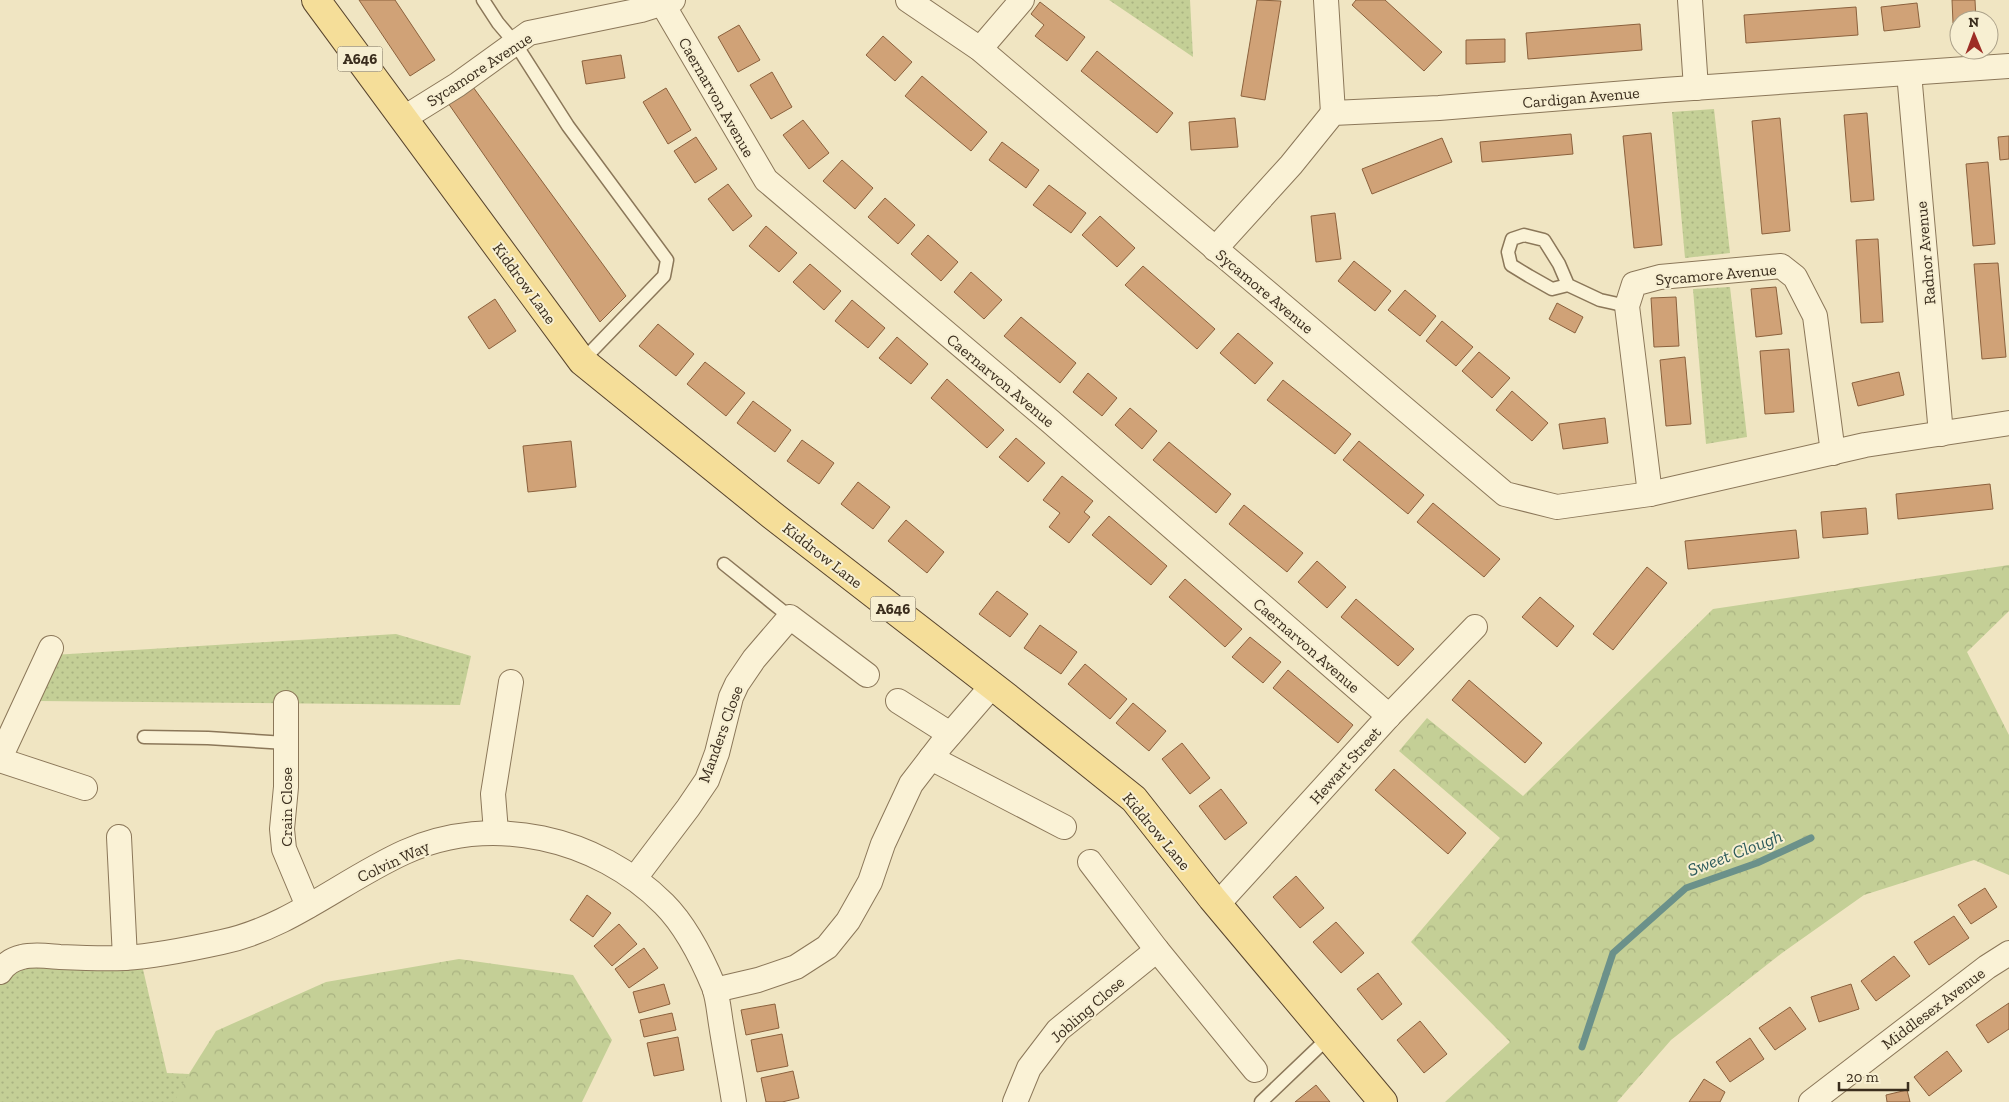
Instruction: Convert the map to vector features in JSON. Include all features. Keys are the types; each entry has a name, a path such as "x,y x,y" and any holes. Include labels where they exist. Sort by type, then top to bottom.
{"main road":[{"name":"Kiddrow Lane","path":"316,0 582,361 772,515 1134,799 1217,905 1383,1102"}],"street":[{"name":"Sycamore Avenue","path":"908,0 980,49 1505,494 1557,507 1650,494 1865,445 2009,423"},
{"path":"980,49 1022,0"},
{"path":"1215,249 1291,165 1333,113 1326,0"},
{"path":"1690,0 1696,88"},
{"name":"Sycamore Avenue","path":"404,118 457,85 529,33 641,10 668,2"},
{"name":"Caernarvon Avenue","path":"668,2 766,180 1058,428 1389,716"},
{"name":"Cardigan Avenue","path":"1333,113 1438,108 2009,66"},
{"name":"Radnor Avenue","path":"1909,73 1942,434"},
{"name":"Sycamore Avenue","path":"1650,494 1627,306 1634,284 1660,277 1781,266 1795,277 1815,316 1833,453"},
{"path":"790,617 867,674"},
{"name":"Manders Close","path":"635,878 707,780 717,753 731,697 737,684 754,659 790,617"},
{"name":"Hewart Street","path":"1217,905 1389,716 1475,627"},
{"path":"51,648 0,759 85,788"},
{"path":"496,832 493,794 511,682"},
{"path":"715,990 758,980 796,967 827,947 848,921 866,890 898,808 911,784 950,734 992,686"},
{"path":"898,701 950,734"},
{"name":"Crain Close","path":"286,703 285,807 282,829 284,849 308,906"},
{"path":"931,758 1064,826"},
{"name":"Colvin Way","path":"1,965 20,957 38,955 125,958 224,942 266,928 407,851 439,840 481,832 519,834 558,842 606,860 635,878 665,905 691,940 715,990 734,1102"},
{"path":"119,837 125,958"},
{"path":"1090,862 1157,950 1255,1070"},
{"name":"Jobling Close","path":"1015,1102 1030,1068 1058,1030 1157,950"},
{"name":"Middlesex Avenue","path":"1811,1102 1987,967 2009,953"}],"lane":[{"path":"483,0 498,23 515,43 568,126 667,260 664,276 582,361"},
{"path":"1568,285 1559,264 1544,240 1524,236 1512,240 1508,252 1511,265 1528,276 1552,288 1568,285 1600,300 1627,306"},
{"path":"724,564 790,617"},
{"path":"144,737 227,739 286,743"},
{"path":"1261,1102 1328,1038"}],"green space":[{"path":"1109,0 1190,0 1193,57"},
{"path":"1714,109 1730,253 1685,258 1672,112"},
{"path":"1730,287 1747,437 1706,444 1693,289"},
{"path":"2009,565 2009,611 1967,652 2009,735 2009,875 1974,860 1864,895 1782,953 1671,1040 1617,1102 1445,1102 1510,1042 1411,942 1500,838 1399,751 1427,718 1523,796 1713,609"},
{"path":"396,634 471,656 460,705 39,701 53,655"},
{"path":"459,959 573,975 612,1040 582,1102 176,1102 177,1093 216,1031 326,982"},
{"path":"28,964 142,965 167,1073 189,1074 185,1102 0,1102 0,973"}],"building":[{"path":"359,0 395,0 435,60 410,76"},
{"path":"1257,0 1281,1 1265,100 1241,96"},
{"path":"1356,0 1385,0 1442,52 1424,71 1352,5"},
{"path":"1952,0 1975,0 1976,10 1952,10"},
{"path":"1040,2 1085,37 1067,61 1035,36 1044,25 1031,14"},
{"path":"1917,3 1920,27 1884,31 1881,7"},
{"path":"1856,7 1858,35 1746,43 1744,15"},
{"path":"1640,24 1642,50 1528,59 1526,33"},
{"path":"739,25 760,60 738,72 718,37"},
{"path":"883,36 912,62 895,81 866,55"},
{"path":"1505,39 1505,62 1466,64 1466,40"},
{"path":"1097,51 1173,113 1157,133 1081,71"},
{"path":"621,55 625,78 586,84 582,61"},
{"path":"772,72 792,107 771,119 750,85"},
{"path":"922,76 987,132 971,151 905,96"},
{"path":"473,87 626,296 600,322 448,103"},
{"path":"666,88 691,130 668,144 643,102"},
{"path":"1867,113 1874,200 1851,202 1844,115"},
{"path":"1235,118 1238,147 1191,150 1189,122"},
{"path":"1780,118 1790,231 1762,234 1752,121"},
{"path":"803,120 829,153 809,169 783,135"},
{"path":"1651,133 1662,245 1634,248 1623,136"},
{"path":"1571,134 1573,154 1482,162 1480,142"},
{"path":"2009,136 2009,159 2000,160 1998,137"},
{"path":"696,137 717,169 695,183 674,151"},
{"path":"1442,138 1452,162 1372,194 1362,169"},
{"path":"1002,142 1039,170 1026,188 989,160"},
{"path":"842,160 873,188 855,209 823,181"},
{"path":"1988,162 1995,244 1973,246 1966,164"},
{"path":"728,184 752,216 733,231 708,199"},
{"path":"1049,185 1086,213 1071,233 1033,205"},
{"path":"885,198 915,225 898,244 868,217"},
{"path":"1335,213 1341,259 1316,262 1311,216"},
{"path":"1100,216 1135,248 1117,267 1082,235"},
{"path":"766,226 797,253 779,272 749,246"},
{"path":"928,235 958,262 941,281 911,254"},
{"path":"1878,239 1883,322 1861,323 1856,240"},
{"path":"1354,261 1391,291 1375,311 1338,281"},
{"path":"1998,263 2006,357 1982,359 1974,264"},
{"path":"810,264 841,291 824,310 793,282"},
{"path":"1143,266 1215,329 1197,349 1125,285"},
{"path":"971,272 1002,300 984,319 954,292"},
{"path":"1776,287 1782,334 1756,337 1751,289"},
{"path":"1405,290 1436,316 1420,336 1388,310"},
{"path":"1676,297 1679,346 1654,347 1651,298"},
{"path":"495,299 516,331 489,349 468,317"},
{"path":"852,300 885,328 868,348 835,321"},
{"path":"1557,303 1583,317 1575,333 1549,319"},
{"path":"1021,317 1076,363 1060,383 1004,336"},
{"path":"1442,321 1473,347 1456,366 1426,341"},
{"path":"658,324 694,354 676,376 639,346"},
{"path":"1238,333 1273,363 1255,384 1220,353"},
{"path":"897,337 928,364 911,384 879,358"},
{"path":"1789,349 1794,412 1765,414 1760,351"},
{"path":"1479,352 1510,378 1492,398 1462,371"},
{"path":"1685,357 1691,424 1666,426 1660,360"},
{"path":"705,362 745,393 726,416 687,384"},
{"path":"1899,372 1904,395 1858,406 1852,383"},
{"path":"1088,373 1117,398 1102,416 1073,392"},
{"path":"947,379 1004,430 987,448 931,398"},
{"path":"1283,380 1351,434 1335,454 1267,400"},
{"path":"1512,391 1548,423 1532,441 1496,410"},
{"path":"753,401 791,430 775,452 737,423"},
{"path":"1130,408 1157,431 1142,449 1115,425"},
{"path":"1605,418 1608,443 1563,449 1559,424"},
{"path":"1016,438 1045,463 1028,482 999,457"},
{"path":"802,440 834,463 819,484 787,461"},
{"path":"571,441 576,487 528,492 523,446"},
{"path":"1359,441 1424,495 1408,514 1343,460"},
{"path":"1169,442 1231,494 1216,513 1153,460"},
{"path":"1062,476 1093,501 1084,512 1090,517 1069,543 1049,527 1060,513 1043,500"},
{"path":"858,482 890,507 873,529 841,504"},
{"path":"1990,484 1993,509 1898,519 1896,494"},
{"path":"1433,503 1500,559 1484,577 1417,522"},
{"path":"1244,505 1303,553 1287,572 1229,524"},
{"path":"1866,508 1868,534 1823,538 1821,512"},
{"path":"1109,516 1167,566 1151,585 1092,535"},
{"path":"906,520 944,552 927,573 888,541"},
{"path":"1796,530 1799,558 1688,569 1685,541"},
{"path":"1317,561 1346,587 1327,608 1298,582"},
{"path":"1647,567 1667,583 1613,650 1593,634"},
{"path":"1185,579 1242,629 1225,647 1169,597"},
{"path":"997,591 1028,614 1010,637 979,614"},
{"path":"1540,597 1574,626 1557,647 1522,617"},
{"path":"1356,599 1414,649 1398,666 1341,617"},
{"path":"1040,625 1077,652 1061,674 1024,648"},
{"path":"1250,637 1281,662 1263,683 1232,657"},
{"path":"1085,664 1127,699 1110,719 1068,684"},
{"path":"1288,670 1353,725 1338,743 1273,688"},
{"path":"1469,680 1542,743 1525,763 1452,700"},
{"path":"1133,703 1166,731 1149,751 1116,723"},
{"path":"1182,743 1210,778 1190,794 1162,759"},
{"path":"1394,769 1466,833 1448,854 1375,790"},
{"path":"1221,789 1247,823 1225,840 1199,806"},
{"path":"1296,876 1324,908 1300,928 1273,897"},
{"path":"1985,888 1997,907 1971,924 1958,905"},
{"path":"587,895 611,913 593,937 570,920"},
{"path":"1954,916 1969,938 1929,965 1914,942"},
{"path":"1336,922 1364,953 1341,973 1313,942"},
{"path":"619,924 637,944 612,966 594,946"},
{"path":"644,948 658,968 629,988 615,969"},
{"path":"1894,956 1910,976 1876,1001 1861,981"},
{"path":"1378,973 1402,1004 1382,1020 1357,989"},
{"path":"664,984 670,1004 639,1013 633,992"},
{"path":"1851,984 1859,1009 1819,1022 1811,997"},
{"path":"2009,1003 2009,1029 1988,1043 1976,1025"},
{"path":"775,1004 779,1028 746,1035 741,1010"},
{"path":"1790,1007 1806,1029 1775,1050 1759,1028"},
{"path":"672,1013 676,1030 644,1037 640,1020"},
{"path":"1420,1021 1447,1054 1424,1073 1397,1040"},
{"path":"782,1034 788,1066 757,1072 751,1040"},
{"path":"678,1037 684,1070 654,1076 647,1043"},
{"path":"1750,1038 1764,1059 1730,1082 1716,1062"},
{"path":"1947,1051 1962,1071 1929,1096 1914,1077"},
{"path":"793,1071 799,1098 782,1102 766,1102 761,1078"},
{"path":"1704,1079 1725,1092 1720,1102 1689,1102"},
{"path":"1316,1085 1330,1102 1295,1102"},
{"path":"1907,1090 1910,1102 1887,1102 1886,1095"}],"waterway":[{"name":"Sweet Clough","path":"1582,1047 1613,953 1686,888 1757,863 1811,838"}]}
